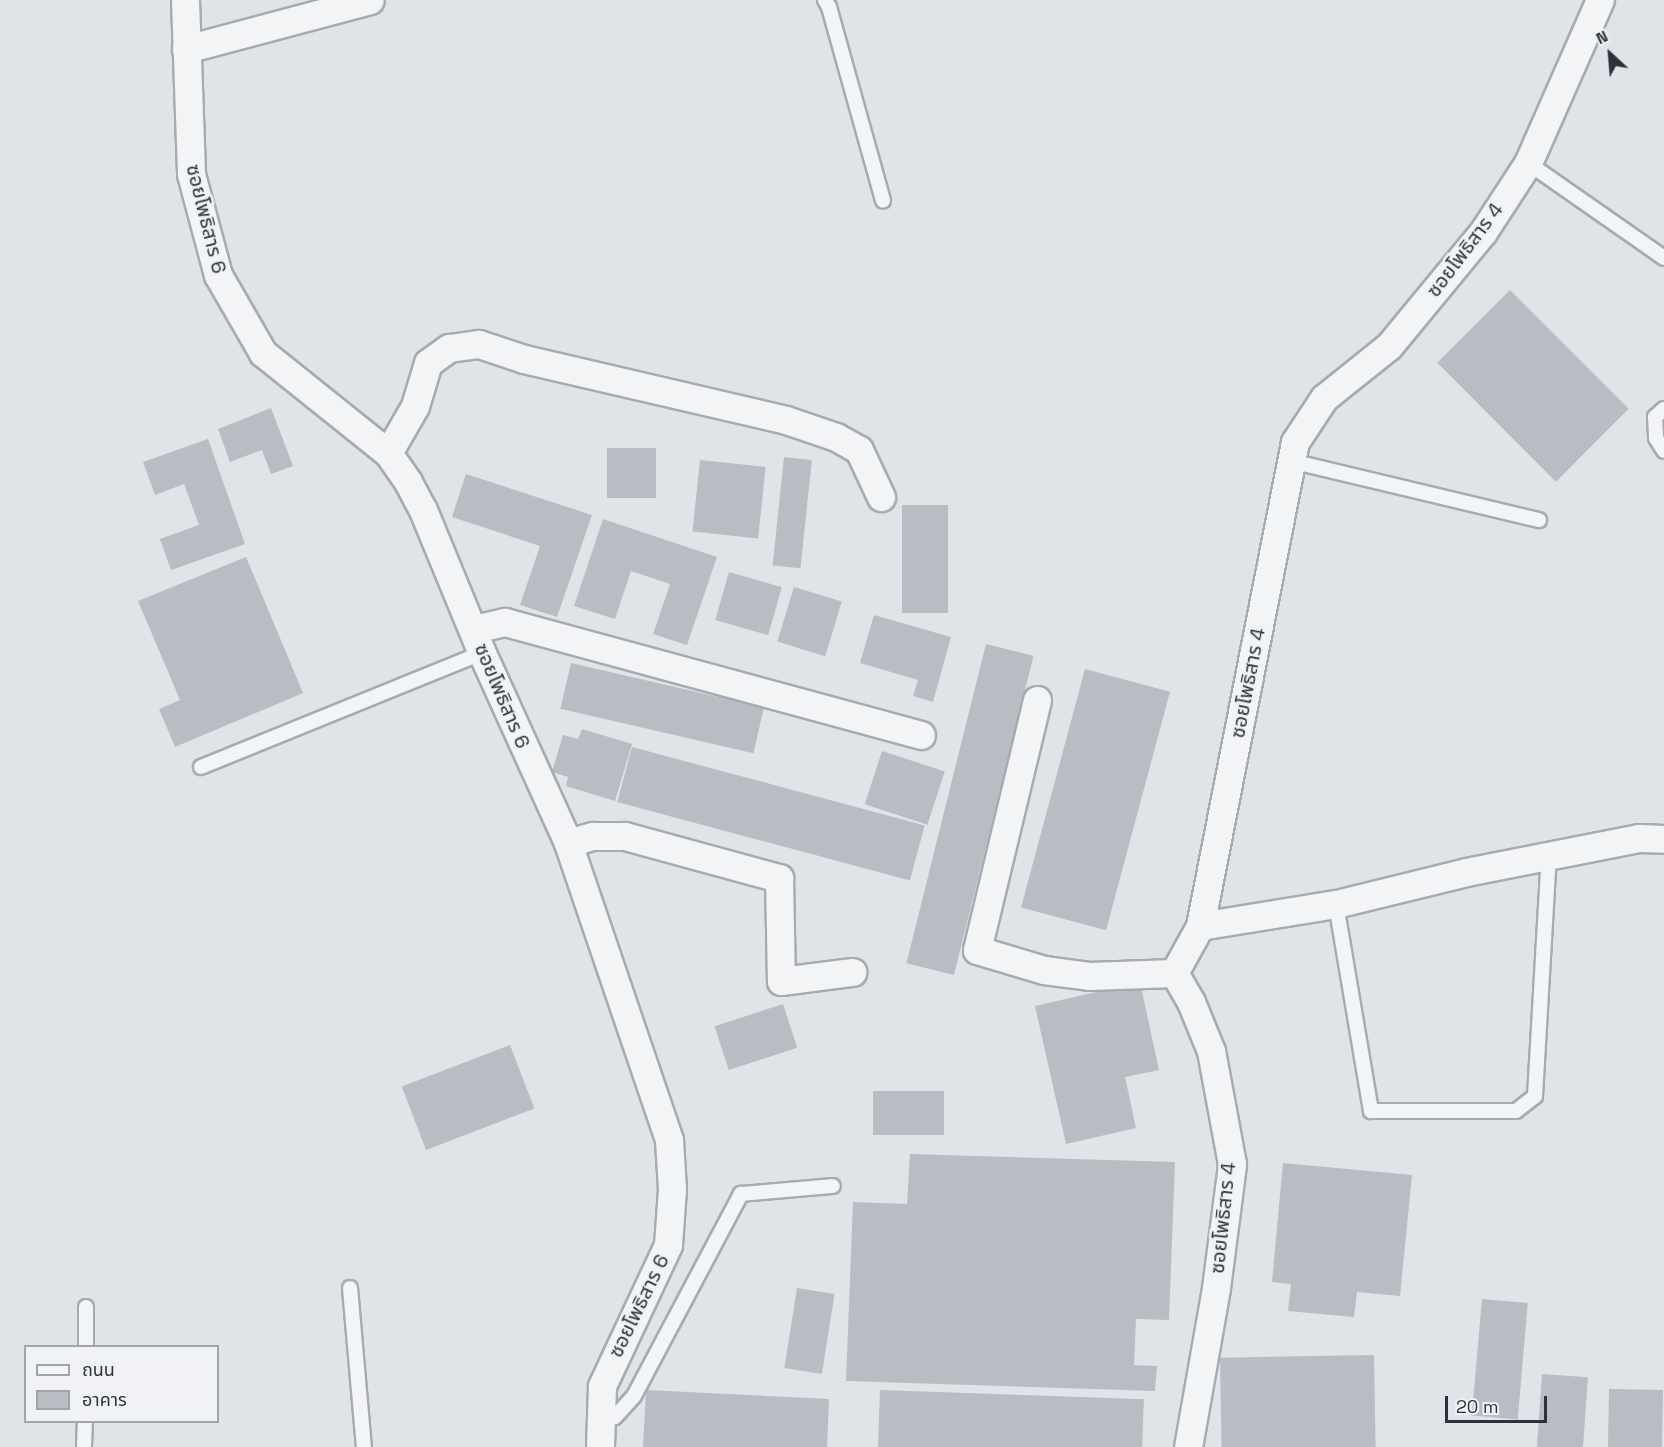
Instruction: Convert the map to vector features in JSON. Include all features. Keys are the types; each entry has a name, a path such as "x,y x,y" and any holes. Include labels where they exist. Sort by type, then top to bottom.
{"street":[{"name":"ซอยโพธิสาร 6","path":"185,0 191,174 218,275 263,352 387,453 408,482 423,510 478,641 568,843 669,1140 672,1189 668,1245 602,1386 599,1434"},
{"path":"186,49 370,0"},
{"name":"ซอยโพธิสาร 4","path":"1188,1447 1216,1288 1232,1164 1211,1051 1191,1002 1174,973 1200,926 1295,442 1324,398 1389,346 1483,232 1528,163 1600,0"},
{"path":"387,453 415,406 428,363 449,348 479,344 524,359 786,420 836,437 859,450 881,497"},
{"path":"478,641 505,622 921,735"},
{"path":"1037,700 977,951 1044,970 1089,976 1174,973"},
{"path":"568,843 593,836 625,836 779,878 781,981 852,972"},
{"path":"1200,926 1336,904 1466,872 1639,838 1664,839"}],"lane":[{"path":"825,0 829,7 883,201"},
{"path":"1528,163 1664,258"},
{"path":"1664,409 1655,417 1656,438 1664,451"},
{"path":"1291,461 1539,520"},
{"path":"201,766 478,641"},
{"path":"1336,904 1371,1111 1516,1111 1535,1096 1549,856"},
{"path":"599,1434 634,1396 741,1194 833,1186"},
{"path":"350,1288 363,1447"},
{"path":"86,1306 86,1345"},
{"path":"84,1447 85,1423"}],"building":[{"path":"1510,290 1629,409 1556,482 1437,363"},
{"path":"271,408 293,466 271,474 262,450 230,462 218,429"},
{"path":"208,439 245,544 171,570 160,539 199,525 184,484 155,495 143,462"},
{"path":"607,448 656,448 656,498 607,498"},
{"path":"784,457 812,460 800,568 773,565"},
{"path":"700,460 766,467 758,539 692,532"},
{"path":"466,474 592,515 557,617 520,605 540,546 452,517"},
{"path":"902,505 948,505 948,613 902,613"},
{"path":"603,519 717,557 687,645 653,634 670,584 631,571 615,619 574,606"},
{"path":"246,557 303,693 175,747 159,709 180,700 138,601"},
{"path":"729,572 782,587 768,635 715,620"},
{"path":"794,587 842,602 825,656 777,642"},
{"path":"874,615 951,637 933,702 913,696 918,680 860,663"},
{"path":"986,644 1034,656 954,975 906,963"},
{"path":"571,663 764,708 753,753 560,709"},
{"path":"1085,669 1170,692 1106,930 1021,908"},
{"path":"582,729 632,744 615,801 566,786 568,777 552,772 563,735 578,739"},
{"path":"632,747 925,825 910,880 617,802"},
{"path":"882,751 945,771 927,825 865,804"},
{"path":"1140,982 1159,1070 1125,1077 1136,1128 1066,1144 1035,1006"},
{"path":"783,1004 797,1048 729,1070 715,1026"},
{"path":"510,1045 534,1108 426,1150 402,1087"},
{"path":"873,1091 944,1091 944,1135 873,1135"},
{"path":"910,1154 1175,1162 1169,1320 1136,1319 1134,1365 1157,1366 1155,1391 846,1381 853,1202 907,1204"},
{"path":"1283,1163 1412,1175 1400,1296 1357,1292 1354,1317 1288,1311 1291,1284 1272,1282"},
{"path":"797,1288 835,1294 822,1374 784,1368"},
{"path":"1482,1299 1528,1303 1518,1420 1472,1416"},
{"path":"1374,1355 1376,1447 1222,1447 1220,1358"},
{"path":"1542,1374 1588,1377 1583,1447 1537,1447"},
{"path":"1609,1389 1663,1390 1662,1447 1608,1447"},
{"path":"646,1390 829,1399 827,1447 643,1447"},
{"path":"880,1390 1144,1399 1142,1447 878,1447"}]}
